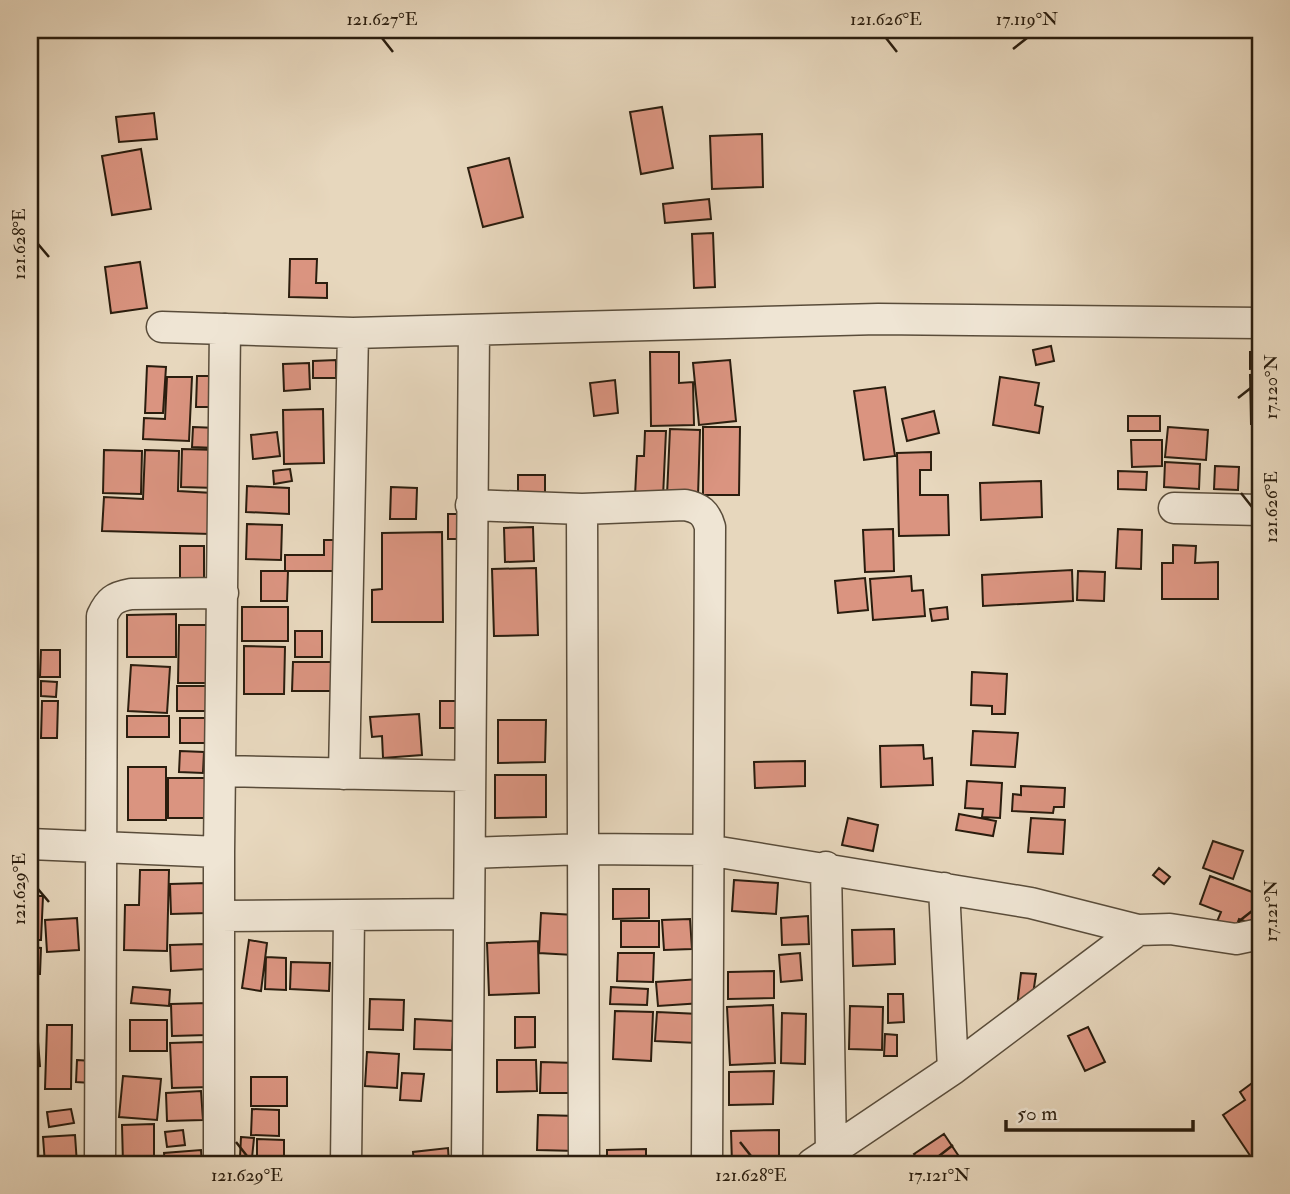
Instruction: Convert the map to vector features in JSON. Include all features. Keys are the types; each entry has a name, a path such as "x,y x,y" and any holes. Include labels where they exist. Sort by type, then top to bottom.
{"street":[{"path":"162,327 353,333 878,319 1260,323"},
{"path":"219,1164 219,852 225,329"},
{"path":"467,1164 467,914 470,853 468,776 474,330"},
{"path":"344,774 353,333"},
{"path":"471,505 583,509 685,505 697,507 706,515 710,527 707,1164"},
{"path":"1174,508 1260,510"},
{"path":"583,509 584,1164"},
{"path":"100,1164 102,616 108,603 116,597 131,594 223,593"},
{"path":"221,771 468,776"},
{"path":"30,844 219,852"},
{"path":"470,853 584,849 707,850 826,867 1031,903 1138,930 1170,929 1236,939 1260,934"},
{"path":"822,1158 826,867"},
{"path":"944,888 953,1069"},
{"path":"219,916 467,914"},
{"path":"345,1164 349,916"},
{"path":"822,1158 953,1069 1138,930"}],"building":[{"path":"662,107 673,168 641,174 630,112"},
{"path":"154,113 157,139 119,142 116,117"},
{"path":"762,134 763,187 712,189 710,136"},
{"path":"141,149 151,209 112,215 102,156"},
{"path":"509,158 523,217 483,227 468,168"},
{"path":"709,199 711,219 665,223 663,204"},
{"path":"713,233 715,287 694,288 692,234"},
{"path":"290,259 317,259 316,283 327,283 327,298 289,297"},
{"path":"140,262 147,308 111,313 105,267"},
{"path":"1051,346 1054,361 1036,365 1033,350"},
{"path":"650,352 679,352 679,383 693,382 694,425 651,426"},
{"path":"1250,352 1260,352 1260,368 1250,369"},
{"path":"336,360 336,378 313,378 313,361"},
{"path":"730,360 736,421 699,425 693,363"},
{"path":"309,363 310,389 284,391 283,364"},
{"path":"147,366 166,367 163,413 145,413"},
{"path":"1260,374 1260,424 1251,424 1250,375"},
{"path":"197,376 216,376 216,407 196,407"},
{"path":"167,377 192,377 189,441 143,439 144,418 165,419"},
{"path":"1000,377 1039,383 1035,405 1043,407 1039,433 993,425"},
{"path":"615,380 618,413 594,416 590,383"},
{"path":"885,387 895,456 864,460 854,391"},
{"path":"323,409 324,463 284,464 283,410"},
{"path":"934,411 939,433 907,441 902,419"},
{"path":"1128,416 1160,416 1160,431 1128,431"},
{"path":"193,427 217,428 216,448 192,447"},
{"path":"703,427 740,427 739,495 703,495"},
{"path":"1168,427 1208,430 1206,460 1165,457"},
{"path":"670,429 700,430 698,496 667,495"},
{"path":"645,431 666,431 663,497 635,496 637,456 644,456"},
{"path":"277,432 280,456 253,459 251,435"},
{"path":"1131,440 1162,440 1162,466 1132,467"},
{"path":"182,449 218,450 217,488 181,487"},
{"path":"104,450 142,451 141,494 103,493"},
{"path":"145,450 179,451 178,491 213,493 211,534 102,531 104,497 143,499"},
{"path":"931,452 931,470 920,470 920,495 948,495 949,535 899,536 897,453"},
{"path":"1165,462 1200,464 1199,489 1164,487"},
{"path":"1215,466 1239,467 1238,490 1214,489"},
{"path":"290,469 292,481 274,484 273,471"},
{"path":"1118,471 1147,472 1146,490 1118,489"},
{"path":"518,475 545,475 545,501 518,501"},
{"path":"1041,481 1042,517 981,520 980,483"},
{"path":"247,486 289,488 289,514 246,512"},
{"path":"391,487 417,488 416,519 390,519"},
{"path":"448,514 461,514 461,539 448,539"},
{"path":"247,524 282,525 281,560 246,559"},
{"path":"533,527 534,561 505,562 504,528"},
{"path":"893,529 894,571 865,572 863,530"},
{"path":"1118,529 1142,530 1141,569 1116,568"},
{"path":"442,532 443,622 372,622 372,590 382,589 382,533"},
{"path":"324,540 340,540 339,571 285,571 285,555 324,555"},
{"path":"1173,545 1196,546 1195,563 1218,562 1218,599 1162,599 1162,563 1173,563"},
{"path":"180,546 204,546 204,584 180,584"},
{"path":"536,568 538,635 494,636 492,569"},
{"path":"1072,570 1073,601 983,606 982,575"},
{"path":"261,571 288,571 287,601 261,601"},
{"path":"1078,571 1105,572 1104,601 1077,600"},
{"path":"911,576 912,591 923,590 925,616 873,620 870,579"},
{"path":"865,578 868,610 838,613 835,581"},
{"path":"242,607 288,607 288,641 242,641"},
{"path":"947,607 948,619 932,621 930,609"},
{"path":"176,614 176,657 127,657 127,615"},
{"path":"179,625 215,625 220,683 178,683"},
{"path":"295,631 322,631 322,657 295,657"},
{"path":"30,636 36,636 35,734 30,734"},
{"path":"244,646 285,647 284,694 244,694"},
{"path":"41,650 60,650 60,677 40,677"},
{"path":"293,662 340,662 340,691 292,691"},
{"path":"131,665 170,667 167,713 128,711"},
{"path":"972,672 1007,674 1005,714 992,714 992,706 971,705"},
{"path":"41,681 57,682 56,697 41,696"},
{"path":"177,686 208,686 208,711 177,711"},
{"path":"42,701 58,701 57,738 41,738"},
{"path":"440,701 461,701 461,728 440,728"},
{"path":"419,714 422,755 383,758 382,736 372,737 370,717"},
{"path":"127,716 169,716 169,737 127,737"},
{"path":"180,718 212,718 212,743 180,743"},
{"path":"498,720 546,720 545,762 498,763"},
{"path":"973,731 1018,733 1015,767 971,765"},
{"path":"923,745 924,759 932,758 933,785 881,787 880,746"},
{"path":"180,751 204,752 203,773 179,772"},
{"path":"805,761 805,786 755,788 754,762"},
{"path":"128,767 166,767 166,820 128,820"},
{"path":"495,775 546,775 546,817 495,818"},
{"path":"168,778 209,778 209,818 168,818"},
{"path":"967,781 1002,783 1000,818 982,817 983,809 965,808"},
{"path":"1021,786 1065,788 1064,807 1054,807 1053,813 1012,811 1013,794 1021,795"},
{"path":"959,814 996,821 993,836 956,830"},
{"path":"848,818 878,825 873,851 842,845"},
{"path":"1031,818 1065,820 1063,854 1028,852"},
{"path":"1213,841 1243,851 1233,879 1203,868"},
{"path":"1159,868 1170,877 1164,884 1153,875"},
{"path":"140,870 169,870 167,951 124,950 125,905 139,905"},
{"path":"1210,876 1260,895 1258,926 1239,919 1235,931 1216,924 1221,912 1200,904"},
{"path":"734,880 778,883 776,914 732,911"},
{"path":"207,883 208,913 171,914 170,884"},
{"path":"613,889 649,889 649,918 613,919"},
{"path":"30,896 43,896 41,940 30,940"},
{"path":"541,913 575,915 573,955 539,953"},
{"path":"808,916 809,944 782,945 781,918"},
{"path":"77,918 79,950 47,952 45,920"},
{"path":"690,919 692,949 664,950 662,920"},
{"path":"621,921 659,921 659,947 621,947"},
{"path":"894,929 895,964 853,966 852,930"},
{"path":"249,940 267,943 261,991 242,988"},
{"path":"538,941 539,993 489,995 487,943"},
{"path":"206,944 207,969 171,971 170,945"},
{"path":"30,947 41,948 40,974 30,974"},
{"path":"618,953 654,953 653,982 617,981"},
{"path":"800,953 802,980 781,982 779,955"},
{"path":"266,957 286,958 286,990 265,989"},
{"path":"291,962 330,963 329,991 290,989"},
{"path":"774,971 774,998 728,999 728,972"},
{"path":"1021,973 1036,974 1031,1008 1017,1007"},
{"path":"700,979 702,1003 658,1006 656,982"},
{"path":"133,987 170,990 169,1006 131,1003"},
{"path":"611,987 648,989 647,1005 610,1004"},
{"path":"888,994 903,994 904,1022 888,1023"},
{"path":"370,999 404,1000 403,1030 369,1029"},
{"path":"208,1003 208,1035 172,1036 171,1004"},
{"path":"773,1005 775,1063 730,1065 727,1007"},
{"path":"850,1006 883,1007 882,1050 849,1049"},
{"path":"615,1011 653,1012 651,1061 613,1059"},
{"path":"657,1012 699,1014 697,1043 655,1041"},
{"path":"782,1013 806,1014 805,1064 781,1063"},
{"path":"36,1017 40,1066 30,1067 30,1018"},
{"path":"515,1017 535,1017 535,1047 515,1048"},
{"path":"415,1019 454,1021 452,1050 414,1049"},
{"path":"130,1020 167,1020 167,1051 130,1051"},
{"path":"47,1025 72,1025 71,1089 45,1089"},
{"path":"1088,1027 1105,1062 1085,1071 1068,1036"},
{"path":"885,1034 897,1035 897,1056 884,1056"},
{"path":"205,1042 211,1087 172,1088 170,1043"},
{"path":"367,1052 399,1054 397,1088 365,1086"},
{"path":"77,1060 92,1061 91,1083 76,1082"},
{"path":"497,1060 536,1060 537,1091 497,1092"},
{"path":"541,1062 576,1063 575,1093 540,1093"},
{"path":"774,1071 773,1104 729,1105 729,1072"},
{"path":"402,1073 424,1074 421,1101 400,1100"},
{"path":"123,1076 161,1079 157,1120 119,1117"},
{"path":"251,1077 287,1077 287,1106 251,1106"},
{"path":"1259,1078 1260,1156 1253,1160 1223,1115 1245,1100 1240,1092"},
{"path":"201,1091 203,1120 167,1121 166,1093"},
{"path":"71,1109 74,1123 49,1127 47,1112"},
{"path":"252,1109 279,1110 279,1136 251,1135"},
{"path":"538,1115 578,1116 577,1151 537,1150"},
{"path":"154,1124 154,1164 123,1164 122,1125"},
{"path":"183,1130 185,1145 167,1147 165,1132"},
{"path":"779,1130 779,1164 732,1164 731,1131"},
{"path":"944,1134 958,1155 944,1164 921,1164 914,1154"},
{"path":"75,1135 77,1164 45,1164 43,1137"},
{"path":"241,1137 254,1138 252,1158 240,1157"},
{"path":"257,1139 284,1140 284,1164 257,1164"},
{"path":"448,1148 449,1164 414,1164 413,1152"},
{"path":"646,1149 646,1164 607,1164 607,1150"},
{"path":"201,1150 202,1164 165,1164 164,1153"}]}
